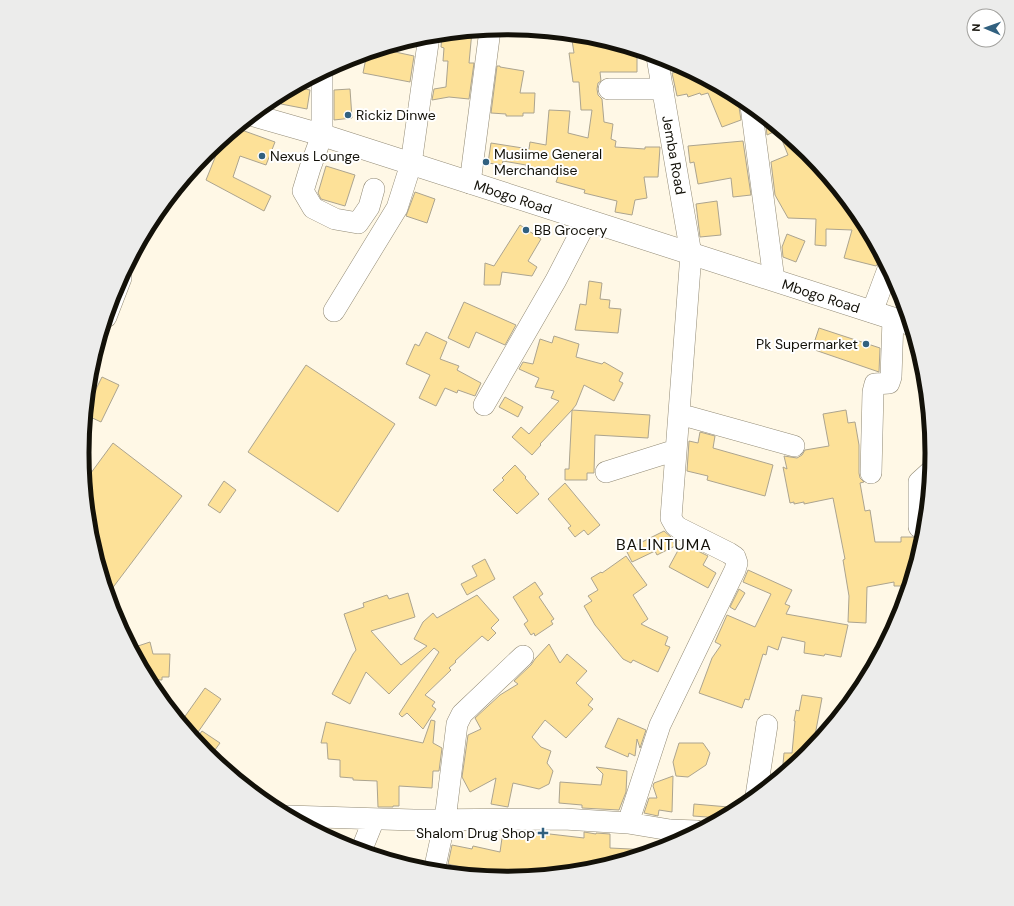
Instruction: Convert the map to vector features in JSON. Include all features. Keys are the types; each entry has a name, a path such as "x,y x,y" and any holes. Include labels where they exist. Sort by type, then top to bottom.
{"main road":[{"name":"Mbogo Road","path":"259,117 322,134 901,322"}],"street":[{"path":"470,183 489,36"},
{"path":"334,311 397,208 411,164 428,43"},
{"name":"Jemba Road","path":"628,823 660,725 737,563 735,557 679,528 671,518 691,254 658,64"},
{"path":"322,78 322,134 303,191 313,208 335,219 358,223 369,207 374,189"},
{"path":"609,89 663,89"},
{"path":"752,115 774,280"},
{"path":"484,405 556,280 586,220"},
{"path":"872,312 885,275"},
{"path":"871,473 873,392 875,384 889,383 901,322"},
{"path":"679,414 794,446"},
{"path":"606,472 676,450"},
{"path":"919,522 919,482 924,477"},
{"path":"435,865 445,820 457,724 462,714 523,656"},
{"path":"757,788 767,725"},
{"path":"300,816 445,820 564,818 628,823 670,830 686,831"},
{"path":"363,845 374,819"}],"building":[{"path":"471,37 469,63 474,63 469,99 449,97 432,100 434,89 446,87 448,61 443,61 444,48 441,47 441,41"},
{"path":"572,40 615,49 637,56 637,72 600,72 601,81 598,83 597,89 598,95 602,99 604,122 613,124 611,139 616,141 615,147 645,149 645,147 660,147 658,177 644,177 647,198 635,200 632,215 615,212 617,201 584,193 585,190 556,182 559,174 526,168 526,165 503,161 502,165 488,163 491,143 529,149 530,142 546,145 549,110 570,111 568,133 588,138 592,110 581,110 579,82 573,82 569,53 574,53"},
{"path":"392,51 414,56 410,82 363,73 366,60 373,57"},
{"path":"497,66 524,71 520,93 535,93 534,113 523,113 523,116 506,116 506,114 491,113"},
{"path":"678,72 692,78 739,105 741,120 722,127 708,93 701,95 700,93 688,97 687,94 677,96 672,73"},
{"path":"303,89 310,90 307,109 281,104 282,101"},
{"path":"350,89 352,118 334,120 334,90"},
{"path":"766,125 774,132 767,135"},
{"path":"242,130 275,142 266,165 240,156 233,177 271,196 264,211 206,180 218,151"},
{"path":"781,137 803,157 839,199 869,244 879,262 876,266 844,258 852,230 826,229 826,246 815,245 816,219 788,218 775,195 771,162 788,155"},
{"path":"743,141 751,195 733,197 731,178 698,184 694,162 690,163 688,146"},
{"path":"326,166 355,175 345,206 321,199 318,193"},
{"path":"415,192 435,199 427,223 406,216"},
{"path":"717,201 721,235 700,237 696,204"},
{"path":"520,225 541,239 528,261 537,267 532,276 502,272 500,285 484,285 485,263 494,266"},
{"path":"787,234 805,241 796,262 783,257 782,247"},
{"path":"589,281 602,283 600,299 610,300 609,308 621,309 618,333 575,330 580,304 586,305"},
{"path":"464,302 516,325 505,345 476,332 469,348 448,338"},
{"path":"819,328 880,348 879,372 812,349"},
{"path":"426,332 447,342 440,359 459,366 457,370 481,383 475,396 458,390 457,393 445,388 436,406 419,398 430,375 406,364 415,344 419,346"},
{"path":"554,336 579,344 576,357 602,364 604,362 623,373 619,381 623,383 614,401 584,385 576,405 540,444 541,445 532,455 512,437 521,427 529,434 559,401 551,398 554,391 535,387 539,378 519,369 523,362 533,364 540,339 552,343"},
{"path":"306,365 395,424 338,512 248,452"},
{"path":"102,377 119,385 101,422 91,417 94,394"},
{"path":"505,397 523,407 518,417 499,407"},
{"path":"572,410 650,415 648,438 595,435 594,473 587,473 587,480 565,480 565,469 569,469"},
{"path":"846,410 848,423 855,422 859,445 859,473 860,478 864,482 860,483 865,511 870,510 875,542 901,542 901,537 915,538 911,561 903,586 894,586 894,582 867,587 866,623 848,622 849,596 843,560 845,559 833,498 804,504 804,502 794,504 794,502 790,503 783,467 787,469 784,456 797,458 802,455 805,450 829,446 823,414"},
{"path":"700,432 715,436 713,448 773,465 765,496 707,480 708,476 687,471 689,441 698,443"},
{"path":"113,443 182,496 112,589 97,535 90,474"},
{"path":"515,465 539,494 517,514 493,490 504,480 502,478"},
{"path":"224,481 236,490 220,513 208,505"},
{"path":"565,483 600,525 588,535 584,530 575,537 568,528 571,526 548,499"},
{"path":"664,531 671,537 675,546 657,555 655,551 632,562 626,550"},
{"path":"682,543 708,556 703,565 716,573 708,588 669,567"},
{"path":"626,556 647,585 633,595 648,619 641,624 668,637 665,645 670,647 658,672 633,660 631,663 623,659 595,625 584,606 592,601 588,596 598,590 591,578 601,572 602,573"},
{"path":"485,559 495,579 467,595 461,584 477,576 472,566"},
{"path":"748,570 792,590 785,604 790,606 786,614 848,625 841,657 825,654 824,656 804,653 805,642 782,637 778,650 768,646 766,655 763,654 749,700 745,699 742,708 699,693 712,658 721,645 715,642 727,615 755,627 771,594 743,582"},
{"path":"535,582 543,594 539,597 554,619 551,621 553,624 535,636 534,633 531,635 524,624 528,621 513,597"},
{"path":"739,589 745,593 735,610 730,607"},
{"path":"408,593 415,617 371,631 401,665 427,646 414,639 423,622 433,613 437,618 477,595 499,620 491,628 496,633 488,641 482,636 455,661 456,662 449,668 451,670 425,695 435,702 432,706 436,709 423,729 407,713 402,717 399,714 439,652 434,648 389,694 366,672 350,704 332,694 356,650 344,614 364,607 363,603 387,595 389,599"},
{"path":"150,642 153,654 170,654 169,677 162,677 162,680 156,680 140,653 138,646"},
{"path":"549,644 560,663 567,654 587,671 576,683 593,699 588,705 593,709 566,738 545,720 532,737 541,747 551,751 547,763 553,771 549,784 539,789 513,783 508,807 491,804 496,778 470,792 462,777 468,735 481,729 475,718 500,695 518,684 514,681 531,665"},
{"path":"205,688 221,699 197,733 184,718"},
{"path":"802,695 822,698 815,736 783,767 784,753 792,753 794,721 796,710 799,711"},
{"path":"618,718 646,730 640,748 637,739 635,756 629,753 628,757 605,747"},
{"path":"431,720 435,721 433,743 442,748 439,771 433,771 432,788 399,786 399,806 378,807 377,781 353,780 353,778 340,777 340,760 328,759 327,743 321,743 326,722 423,743"},
{"path":"202,731 220,743 214,752 199,735"},
{"path":"679,743 703,743 710,753 706,765 688,777 676,776 673,762"},
{"path":"596,767 627,771 626,792 619,810 582,808 582,805 559,803 560,782 601,785 603,774"},
{"path":"673,776 672,812 659,810 658,816 644,813 649,798 657,798 653,786 654,783"},
{"path":"694,804 729,807 712,817 693,816"},
{"path":"503,831 524,831 584,838 584,832 610,834 610,848 640,849 589,863 534,870 480,870 448,864 452,845 472,849 473,846 500,852"}],"place":[{"name":"Rickiz Dinwe","path":"348,115"},
{"name":"Nexus Lounge","path":"262,156"},
{"name":"Musiime General Merchandise","path":"486,162"},
{"name":"BB Grocery","path":"526,230"},
{"name":"Pk Supermarket","path":"866,344"},
{"name":"Shalom Drug Shop","path":"543,833"}],"district":[{"name":"BALINTUMA","path":"664,544"}]}
